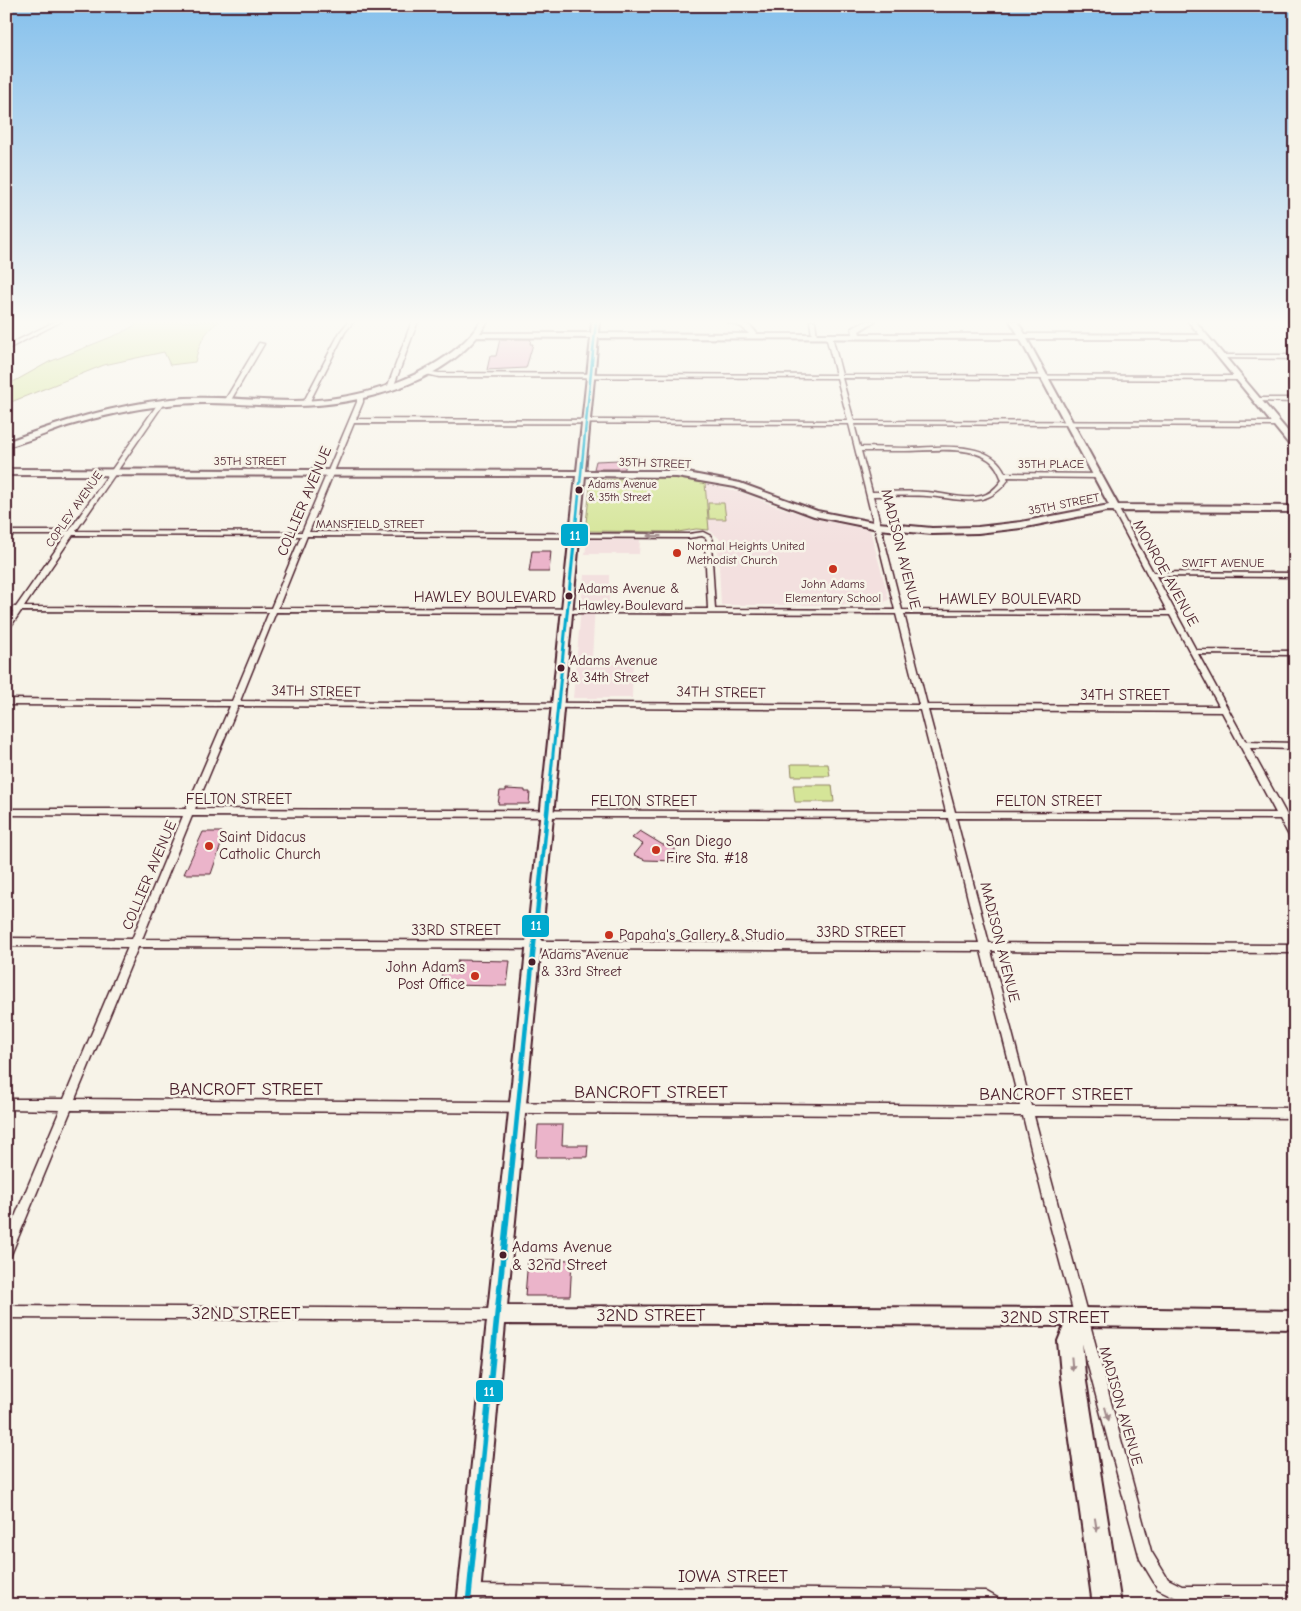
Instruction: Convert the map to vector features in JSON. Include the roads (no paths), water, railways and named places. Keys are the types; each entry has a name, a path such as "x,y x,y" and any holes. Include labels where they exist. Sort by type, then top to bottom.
{"highway":[{"path":"1079,1317 1070,1341 1073,1375 1107,1605"}],"street":[{"path":"228,400 230,396"},
{"path":"306,403 310,396"},
{"path":"6,445 52,428 106,412 161,403 228,400 306,403 359,396"},
{"name":"COLLIER AVENUE","path":"6,1253 360,402 360,396"},
{"path":"469,1598 589,396"},
{"name":"MADISON AVENUE","path":"845,396 1079,1317 1146,1554 1163,1584 1181,1593 1295,1593"},
{"name":"MONROE AVENUE","path":"1055,396 1295,839"},
{"path":"1253,396 1295,446"},
{"path":"1256,400 1295,400"},
{"name":"COPLEY AVENUE","path":"6,627 161,403"},
{"path":"352,421 1276,424"},
{"name":"35TH PLACE","path":"858,449 953,448 971,451 994,460 1002,468 1005,480 1000,490 990,496 974,499 952,499 926,494 870,494"},
{"name":"35TH STREET","path":"6,472 581,475 638,473 699,477 737,485 814,513 878,526 932,531 992,529 1086,511 1115,508 1295,509"},
{"name":"35TH PLACE","path":"1004,475 1098,476"},
{"name":"MANSFIELD STREET","path":"6,533 689,536 702,534 709,537 710,541 708,544 712,612"},
{"name":"SWIFT AVENUE","path":"1151,574 1295,575"},
{"name":"HAWLEY BOULEVARD","path":"6,609 1173,613"},
{"path":"1194,652 1295,653"},
{"name":"34TH STREET","path":"6,702 1224,709"},
{"path":"1244,745 1295,746"},
{"name":"FELTON STREET","path":"6,812 1282,816"},
{"name":"33RD STREET","path":"6,942 1295,949"},
{"name":"BANCROFT STREET","path":"6,1104 1295,1113"},
{"name":"32ND STREET","path":"6,1312 1079,1317 1295,1320"},
{"name":"IOWA STREET","path":"469,1598 985,1598 996,1605"}],"place":[{"name":"Adams Avenue & 35th Street","path":"579,490"},
{"name":"Normal Heights United Methodist Church","path":"677,553"},
{"name":"John Adams Elementary School","path":"833,569"},
{"name":"Adams Avenue & Hawley Boulevard","path":"569,596"},
{"name":"Adams Avenue & 34th Street","path":"561,668"},
{"name":"Saint Didacus Catholic Church","path":"209,846"},
{"name":"San Diego Fire Sta. #18","path":"656,850"},
{"name":"Papaha's Gallery & Studio","path":"609,935"},
{"name":"Adams Avenue & 33rd Street","path":"532,962"},
{"name":"John Adams Post Office","path":"475,976"},
{"name":"Adams Avenue & 32nd Street","path":"503,1255"}]}
